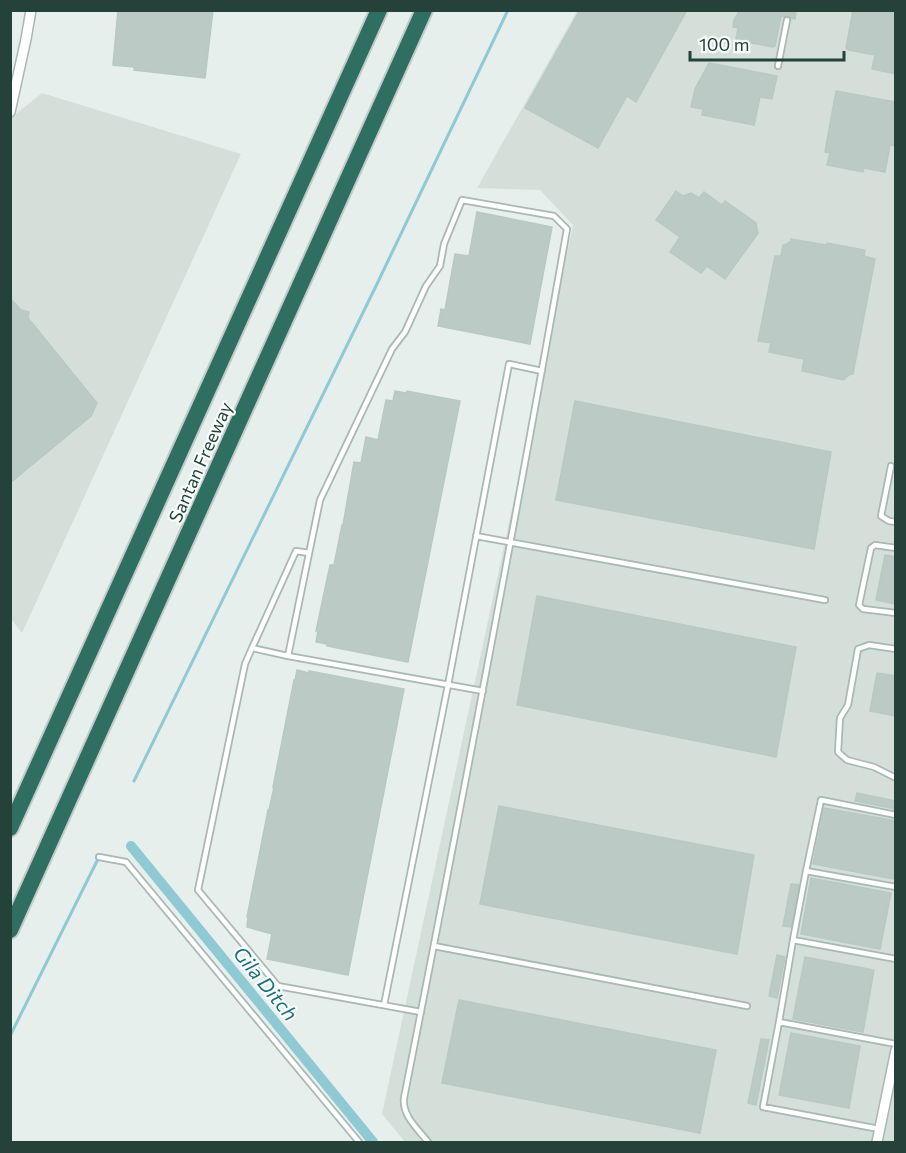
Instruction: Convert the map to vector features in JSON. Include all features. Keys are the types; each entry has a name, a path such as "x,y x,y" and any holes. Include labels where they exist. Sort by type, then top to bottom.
{"highway":[{"name":"Santan Freeway","path":"10,828 379,10"},
{"name":"Santan Freeway","path":"10,930 424,10"},
{"path":"400,66 430,10"}],"street":[{"path":"10,112 31,10"},
{"path":"877,1143 896,1050"}],"lane":[{"path":"778,66 787,20"},
{"path":"288,656 320,500 392,349 405,332 426,286 440,266 444,244 462,200 554,216 567,229 512,543 403,1106 406,1114 429,1143"},
{"path":"384,1005 509,364 542,371"},
{"path":"891,466 881,516 896,522"},
{"path":"476,536 825,600"},
{"path":"896,548 875,545 871,548 859,605 863,609 896,613"},
{"path":"309,553 296,551 244,664 198,890 278,986 421,1012"},
{"path":"896,649 868,645 858,649 848,705 840,718 838,735 838,752 847,760 874,767 896,778"},
{"path":"252,648 483,692"},
{"path":"880,1129 763,1107 821,800 896,815"},
{"path":"99,857 126,862 359,1143"},
{"path":"807,870 896,887"},
{"path":"794,940 896,960"},
{"path":"434,946 747,1006"},
{"path":"779,1022 896,1044"}],"shaded area":[{"path":"577,11 895,11 895,1142 405,1142 382,1114 573,225 540,190 477,188"},
{"path":"42,93 241,154 22,633 11,619 11,118"}],"building":[{"path":"118,10 213,10 205,78 134,70 134,67 113,65"},
{"path":"580,10 687,10 636,102 627,96 598,148 525,108"},
{"path":"740,10 796,10 795,19 781,16 773,47 736,40 738,28 733,27"},
{"path":"853,10 896,10 896,74 872,69 875,55 846,48"},
{"path":"709,63 777,76 772,99 760,97 754,125 702,115 703,109 691,107 695,89"},
{"path":"836,91 896,102 896,146 890,145 885,172 864,168 863,172 827,165 830,153 825,152"},
{"path":"676,191 683,196 691,193 699,198 704,192 722,205 725,201 756,223 758,233 725,279 707,266 701,273 670,252 680,237 656,220"},
{"path":"477,212 552,227 530,344 438,326 441,309 445,310 455,254 469,256"},
{"path":"791,239 865,250 864,256 875,259 853,374 844,380 802,371 804,359 769,352 771,343 758,341 775,256 781,256 783,245"},
{"path":"10,298 21,310 29,312 28,318 97,403 91,416 10,483"},
{"path":"395,391 406,393 407,391 460,401 408,662 316,642 318,631 316,631 330,565 334,565 343,525 354,462 361,463 366,437 378,440 386,400 393,401"},
{"path":"575,401 831,452 814,549 556,500"},
{"path":"885,555 896,557 896,604 876,600"},
{"path":"537,596 796,647 776,757 517,705"},
{"path":"297,670 404,689 348,975 267,959 272,934 247,927 247,917"},
{"path":"877,673 896,676 896,716 870,711"},
{"path":"857,793 896,801 896,809 855,801"},
{"path":"499,806 754,855 737,954 480,904"},
{"path":"824,808 896,821 896,868 893,879 813,864"},
{"path":"811,878 891,893 880,949 801,934"},
{"path":"791,884 799,885 791,927 783,926"},
{"path":"777,955 785,957 777,998 769,996"},
{"path":"805,957 874,970 863,1032 793,1019"},
{"path":"459,1000 716,1050 700,1133 442,1083"},
{"path":"791,1033 860,1046 849,1108 779,1095"},
{"path":"761,1039 769,1040 756,1105 748,1103"}],"waterway":[{"path":"134,781 508,10"},
{"name":"Gila Ditch","path":"131,846 373,1142"},
{"path":"10,1036 99,857"}]}
